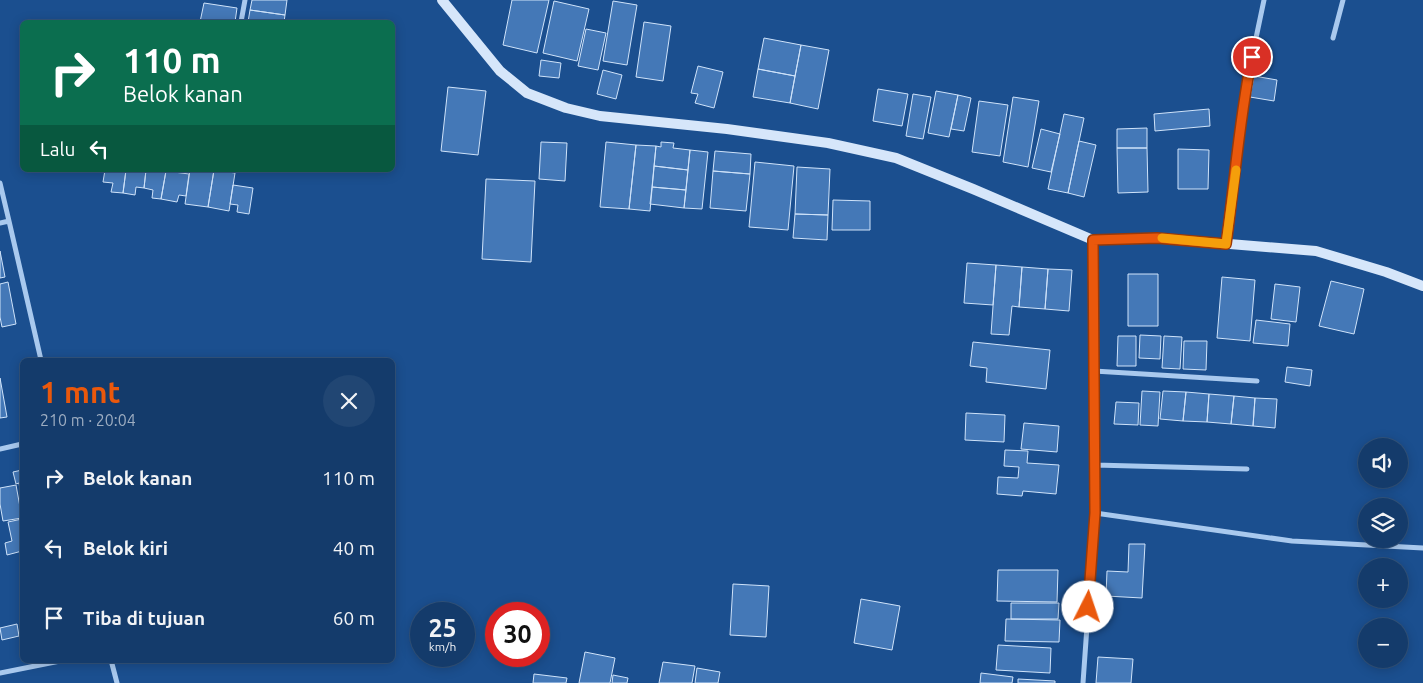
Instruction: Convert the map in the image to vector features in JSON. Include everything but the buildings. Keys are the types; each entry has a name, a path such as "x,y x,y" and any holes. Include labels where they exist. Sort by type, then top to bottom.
{"street":[{"path":"241,20 245,0"},
{"path":"442,0 500,71 527,93 566,108 600,116 728,129 828,143 896,158 1093,240 1157,238 1316,251 1386,272 1423,286"},
{"path":"1226,244 1244,95 1264,0"},
{"path":"1333,38 1342,0"},
{"path":"0,183 41,358"},
{"path":"0,223 9,222"},
{"path":"1083,683 1095,513 1093,240"},
{"path":"1094,371 1257,381"},
{"path":"0,449 20,444"},
{"path":"1095,464 1247,469"},
{"path":"1095,513 1292,541 1423,548"},
{"path":"0,674 51,663"},
{"path":"112,663 117,683"}],"slow traffic":[{"path":"1162,238 1226,244 1236,170"}],"route":[{"path":"1088,607 1095,513 1093,240 1157,238 1226,244 1244,95 1252,57"}]}
